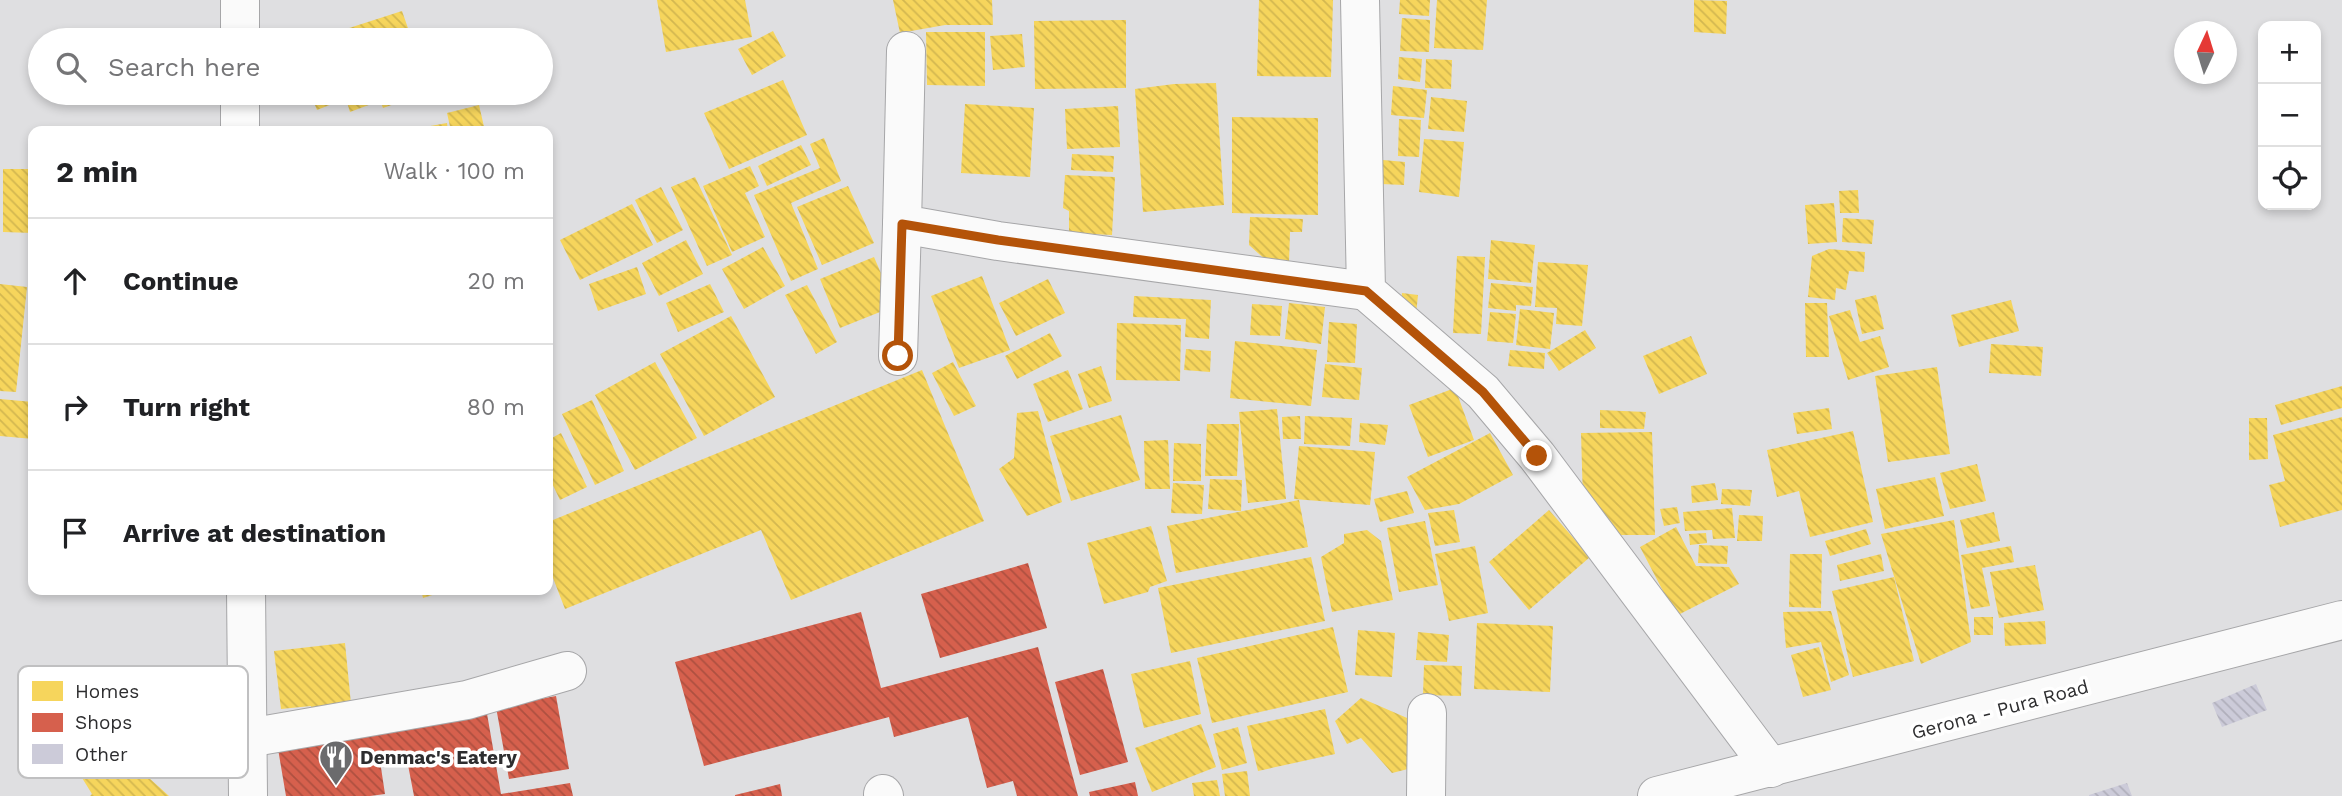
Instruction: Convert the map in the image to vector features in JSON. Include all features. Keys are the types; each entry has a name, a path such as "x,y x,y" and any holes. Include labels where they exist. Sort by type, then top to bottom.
{"street":[{"path":"240,0 240,28"},
{"path":"1360,0 1366,291"},
{"path":"898,356 906,51"},
{"path":"240,105 240,126"},
{"path":"902,224 998,240 1366,291 1483,392 1537,456 1771,768"},
{"path":"246,595 247,666"},
{"name":"Gerona - Pura Road","path":"1657,796 2342,620"},
{"path":"248,796 248,738 467,700 567,671"},
{"path":"1426,796 1427,713"}],"building: Homes":[{"path":"657,0 745,0 752,37 666,52"},
{"path":"893,0 992,0 993,25 945,25 900,33"},
{"path":"1259,0 1333,0 1331,77 1257,76"},
{"path":"1400,0 1430,0 1429,16 1399,14"},
{"path":"1437,0 1487,0 1483,50 1434,48"},
{"path":"1694,0 1727,1 1726,34 1694,32"},
{"path":"402,11 408,28 349,28"},
{"path":"1402,18 1430,20 1429,52 1400,51"},
{"path":"1126,20 1126,88 1035,89 1034,21"},
{"path":"773,31 786,56 752,75 738,49"},
{"path":"926,32 985,32 985,86 927,85"},
{"path":"1022,34 1025,67 993,70 990,36"},
{"path":"1399,57 1422,59 1420,82 1398,79"},
{"path":"1426,59 1452,60 1451,89 1425,88"},
{"path":"783,80 807,135 729,169 704,113"},
{"path":"1216,83 1224,205 1143,212 1135,89 1174,84"},
{"path":"1393,86 1427,90 1424,118 1391,115"},
{"path":"1431,97 1467,101 1464,132 1428,129"},
{"path":"965,104 1034,108 1030,177 961,173"},
{"path":"315,105 330,105 317,110"},
{"path":"348,105 369,105 350,112"},
{"path":"479,105 484,126 450,126 447,113"},
{"path":"1118,106 1120,147 1067,149 1065,109"},
{"path":"1232,117 1318,118 1318,215 1232,213"},
{"path":"1399,119 1421,120 1419,157 1398,156"},
{"path":"824,138 841,181 791,203 818,269 791,281 754,195 820,168 810,144"},
{"path":"1424,139 1464,142 1459,197 1419,192"},
{"path":"801,145 811,165 767,186 758,166"},
{"path":"1072,154 1114,156 1113,172 1071,170"},
{"path":"1383,160 1405,162 1404,185 1381,184"},
{"path":"750,166 759,186 745,193 765,237 732,252 703,186"},
{"path":"3,169 28,169 28,233 3,232"},
{"path":"1065,175 1115,177 1112,235 1069,233 1069,211 1063,208"},
{"path":"695,177 732,255 707,266 671,187"},
{"path":"848,186 874,243 822,265 797,207"},
{"path":"661,187 683,230 657,243 635,200"},
{"path":"1858,190 1859,213 1840,213 1839,191"},
{"path":"1834,203 1837,242 1808,244 1805,205"},
{"path":"632,204 653,245 580,280 560,240"},
{"path":"1250,217 1303,219 1302,232 1290,232 1289,263 1268,262 1249,245"},
{"path":"1843,218 1874,220 1872,244 1842,242"},
{"path":"686,240 703,274 659,296 642,263"},
{"path":"1491,240 1535,245 1531,283 1488,279"},
{"path":"763,247 785,286 744,309 722,269"},
{"path":"1829,249 1865,252 1864,272 1849,271 1846,290 1836,288 1835,300 1808,297 1812,256"},
{"path":"1457,256 1485,257 1481,334 1453,333"},
{"path":"874,257 895,306 840,328 820,279"},
{"path":"1538,262 1588,265 1582,326 1556,324 1557,308 1535,307"},
{"path":"637,267 646,294 598,311 589,284"},
{"path":"982,276 1010,350 959,368 931,296"},
{"path":"1048,279 1065,313 1016,336 999,303"},
{"path":"1491,283 1533,287 1531,306 1516,305 1516,311 1488,308"},
{"path":"0,284 27,287 16,392 0,391"},
{"path":"710,284 724,312 678,332 666,303"},
{"path":"807,285 837,342 816,354 785,295"},
{"path":"1402,293 1418,295 1416,314 1400,312"},
{"path":"1876,295 1884,329 1862,334 1855,300"},
{"path":"1134,296 1211,300 1209,339 1185,337 1186,319 1133,317"},
{"path":"2011,300 2019,331 1959,347 1951,315"},
{"path":"1289,303 1325,307 1321,344 1285,339"},
{"path":"1805,303 1827,303 1829,357 1806,357"},
{"path":"1252,304 1282,306 1280,336 1250,335"},
{"path":"1520,309 1554,313 1550,349 1516,345"},
{"path":"1850,310 1860,342 1880,336 1889,367 1848,380 1829,316"},
{"path":"1490,312 1516,314 1513,343 1487,341"},
{"path":"731,316 775,397 704,436 660,354"},
{"path":"1329,322 1357,324 1355,363 1327,362"},
{"path":"1117,323 1181,325 1180,381 1116,380"},
{"path":"1585,330 1596,348 1559,371 1547,353"},
{"path":"1050,333 1062,356 1017,379 1005,356"},
{"path":"1691,336 1707,374 1659,394 1643,356"},
{"path":"1235,341 1317,350 1311,406 1230,398"},
{"path":"1991,344 2043,347 2041,376 1989,373"},
{"path":"1186,349 1211,351 1210,372 1184,370"},
{"path":"1510,350 1545,353 1544,369 1508,366"},
{"path":"655,362 697,438 635,470 595,395"},
{"path":"953,362 976,406 954,416 932,373"},
{"path":"1325,364 1362,368 1359,400 1322,397"},
{"path":"1101,366 1112,401 1089,408 1078,374"},
{"path":"1937,367 1950,454 1888,462 1875,376"},
{"path":"922,370 984,521 791,600 761,530 565,609 553,578 553,520"},
{"path":"1068,370 1083,409 1048,422 1033,384"},
{"path":"2342,386 2342,408 2281,425 2275,405"},
{"path":"1455,388 1474,440 1428,457 1409,405"},
{"path":"0,399 28,402 28,439 0,436"},
{"path":"592,400 624,471 595,485 562,414"},
{"path":"1829,408 1832,429 1797,434 1793,413"},
{"path":"1277,409 1286,499 1248,503 1239,412"},
{"path":"1600,410 1646,412 1644,429 1600,428"},
{"path":"1038,411 1062,502 1027,516 999,469 1014,458 1017,413"},
{"path":"1121,415 1140,480 1071,501 1050,436"},
{"path":"1300,416 1301,439 1283,439 1282,417"},
{"path":"1305,416 1352,418 1350,446 1304,444"},
{"path":"2342,417 2342,510 2280,527 2269,485 2285,481 2273,435"},
{"path":"2249,418 2267,418 2268,459 2249,460"},
{"path":"1360,423 1388,425 1385,445 1359,442"},
{"path":"1207,424 1239,424 1237,476 1205,476"},
{"path":"1853,431 1873,522 1810,537 1799,491 1777,497 1767,450"},
{"path":"1652,432 1655,535 1609,535 1583,501 1581,433"},
{"path":"561,433 587,487 560,500 553,485 553,437"},
{"path":"1490,433 1513,475 1459,504 1425,510 1407,477"},
{"path":"1168,440 1170,489 1145,489 1144,441"},
{"path":"1174,443 1201,444 1201,481 1173,481"},
{"path":"1299,446 1375,452 1370,505 1294,499"},
{"path":"1977,464 1986,501 1950,509 1940,473"},
{"path":"1935,477 1944,516 1885,529 1876,489"},
{"path":"1210,479 1242,480 1241,511 1208,509"},
{"path":"1173,483 1204,485 1202,514 1171,513"},
{"path":"1715,483 1718,500 1692,503 1691,486"},
{"path":"1722,489 1752,490 1750,506 1721,504"},
{"path":"1407,491 1414,513 1380,522 1374,499"},
{"path":"1299,500 1308,547 1176,573 1167,526"},
{"path":"1677,507 1680,523 1664,526 1660,509"},
{"path":"1732,508 1735,538 1713,539 1712,530 1685,531 1683,512"},
{"path":"1454,510 1460,542 1435,546 1428,513"},
{"path":"1549,510 1590,557 1529,610 1489,562"},
{"path":"1994,512 2000,541 1967,548 1960,520"},
{"path":"1739,515 1763,516 1762,541 1737,541"},
{"path":"1954,520 1971,642 1921,664 1881,534"},
{"path":"1425,521 1438,585 1399,592 1387,528"},
{"path":"1151,526 1167,581 1150,587 1148,592 1104,604 1087,543"},
{"path":"1676,527 1696,566 1729,567 1739,584 1676,616 1640,547"},
{"path":"1866,529 1871,544 1830,556 1825,541"},
{"path":"1367,530 1381,541 1393,600 1332,612 1321,557 1344,543 1344,534"},
{"path":"1706,533 1707,543 1690,545 1689,534"},
{"path":"1699,545 1728,546 1727,564 1698,563"},
{"path":"1475,546 1488,613 1449,621 1435,554"},
{"path":"2011,546 2014,562 1982,568 1990,606 1971,609 1961,555"},
{"path":"1790,554 1822,554 1821,608 1789,607"},
{"path":"1881,554 1884,571 1840,581 1837,565"},
{"path":"1311,557 1325,621 1171,653 1158,588"},
{"path":"2035,565 2044,610 1999,618 1990,572"},
{"path":"1894,577 1914,661 1853,677 1832,591"},
{"path":"1831,611 1849,675 1831,682 1821,642 1786,648 1783,612"},
{"path":"1974,617 1993,617 1993,635 1974,635"},
{"path":"2045,621 2046,644 2005,646 2004,623"},
{"path":"1477,623 1553,626 1550,692 1474,689"},
{"path":"1333,627 1348,692 1212,723 1197,658"},
{"path":"1358,630 1395,633 1392,677 1355,675"},
{"path":"1418,632 1449,635 1447,662 1416,660"},
{"path":"345,643 352,714 312,718 311,706 281,709 274,651"},
{"path":"1819,647 1831,690 1803,697 1791,655"},
{"path":"1190,661 1201,714 1144,728 1131,674"},
{"path":"1424,665 1462,666 1461,696 1423,695"},
{"path":"1361,698 1414,721 1412,768 1392,773 1361,738 1347,744 1335,721"},
{"path":"1325,709 1335,754 1258,771 1247,726"},
{"path":"1201,724 1216,767 1152,792 1135,748"},
{"path":"1238,727 1247,763 1222,770 1213,734"},
{"path":"1247,771 1250,796 1225,796 1222,774"},
{"path":"82,778 149,778 169,796 90,796 92,794"},
{"path":"1217,780 1220,796 1194,796 1192,783"}],"building: Shops":[{"path":"1028,563 1047,628 940,658 921,594"},
{"path":"861,612 881,688 1038,647 1078,796 1017,796 1013,781 987,788 968,717 894,737 889,717 704,766 675,662"},
{"path":"1103,669 1128,762 1080,775 1055,682"},
{"path":"556,696 569,769 509,779 496,707"},
{"path":"486,708 501,794 570,783 573,796 414,796 408,765 435,760 433,752 380,761 385,794 286,796 277,743"},
{"path":"1135,782 1138,796 1090,796 1089,792"},
{"path":"780,784 782,796 735,796 735,795"}],"building: Other":[{"path":"2256,684 2267,710 2222,727 2212,703"},
{"path":"2127,783 2132,796 2089,796 2089,795"}],"place":[{"name":"Denmac's Eatery","path":"336,787"}],"route":[{"path":"898,356 902,224 998,240 1366,291 1483,392 1537,456"}]}
